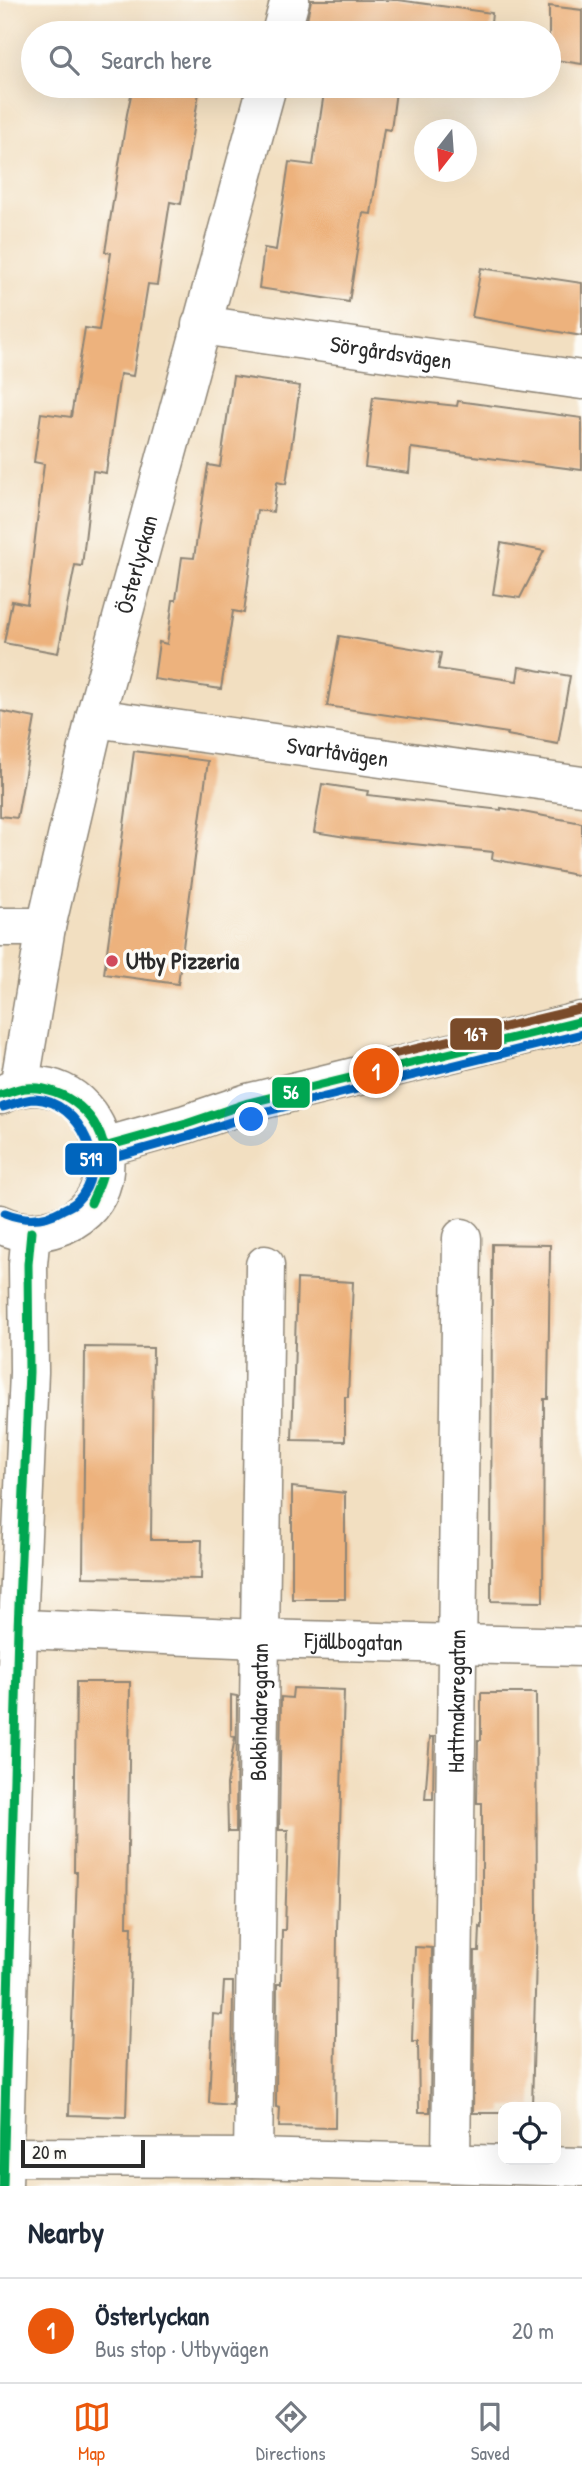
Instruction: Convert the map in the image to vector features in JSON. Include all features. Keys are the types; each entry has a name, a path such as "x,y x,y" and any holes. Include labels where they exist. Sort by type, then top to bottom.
{"street":[{"path":"284,21 290,0"},
{"name":"Österlyckan","path":"10,1092 95,718 264,98"},
{"name":"Sörgårdsvägen","path":"201,325 582,380"},
{"name":"Svartåvägen","path":"95,718 582,786"},
{"path":"0,927 46,927"},
{"path":"104,1147 248,1103 582,1021"},
{"path":"10,1092 36,1087 67,1096 81,1105 92,1118 100,1131 104,1147 103,1179 88,1207 62,1226 16,1228 28,1264 29,1372 9,1628 2,2166 253,2158 582,2167"},
{"name":"Hattmakaregatan","path":"451,2162 462,1238"},
{"name":"Bokbindaregatan","path":"253,2158 265,1265"},
{"name":"Fjällbogatan","path":"9,1628 259,1639 582,1647"}],"building":[{"path":"311,0 398,0 492,13 491,21 307,21"},
{"path":"549,6 582,10 582,64 561,61 561,21 549,21"},
{"path":"130,98 198,98 181,204 170,202 157,285 148,284 133,376 120,374 106,473 93,471 82,566 75,565 58,653 4,643 12,601 27,604 44,464 34,462 41,413 71,417 85,328 99,330 111,253 105,252"},
{"path":"323,98 395,98 391,130 384,129 371,214 363,213 349,302 259,288 264,248 276,250 289,162 313,165"},
{"path":"481,268 582,283 582,336 472,317"},
{"path":"233,376 300,386 286,484 277,482 273,512 257,510 244,613 233,611 221,689 154,679 159,642 167,644 182,557 194,558 208,465 220,467"},
{"path":"373,397 457,406 458,401 582,418 582,470 411,448 409,473 365,467"},
{"path":"501,543 544,551 520,598 493,594"},
{"path":"339,636 441,653 438,669 517,681 519,667 570,676 558,744 507,735 508,733 327,706"},
{"path":"0,711 35,718 17,818 0,816"},
{"path":"134,751 208,761 178,984 104,974"},
{"path":"322,784 368,791 367,795 501,808 582,823 582,876 492,859 493,852 314,832"},
{"path":"492,1244 550,1245 548,1399 544,1399 543,1602 491,1601"},
{"path":"297,1279 353,1282 348,1397 345,1397 345,1441 292,1440"},
{"path":"85,1347 153,1348 151,1540 202,1540 201,1579 83,1577"},
{"path":"292,1487 345,1493 345,1599 292,1599"},
{"path":"76,1682 130,1682 127,1926 132,1926 126,2117 69,2115 77,1872 74,1872"},
{"path":"293,1688 344,1690 335,2128 279,2127 280,2108 276,2107 277,1984 281,1984 282,1930 285,1930 288,1830 279,1830 281,1697 292,1698"},
{"path":"481,1693 536,1693 537,1918 532,2102 498,2102 498,2113 473,2113 475,1951 479,1951 480,1927 482,1928 482,1803 477,1803 478,1740 481,1740"},
{"path":"231,1695 237,1696 236,1832 228,1832 227,1784 235,1737 231,1736"},
{"path":"430,1737 434,1737 433,1799 425,1799"},
{"path":"415,1947 432,1948 430,2112 419,2112 418,2041 412,2041"},
{"path":"224,1982 233,1982 232,2105 209,2103 213,2014 222,2015"}],"transit line":[{"name":"167","path":"373,1059 579,1009"},
{"name":"56","path":"104,1147 248,1103 582,1021"},
{"name":"519","path":"107,1159 251,1115 582,1034"},
{"name":"56","path":"0,1095 23,1088 41,1088 68,1098 89,1117 103,1142 105,1156 99,1186 91,1203"},
{"name":"519","path":"3,1107 35,1099 66,1111 78,1124 91,1155 91,1172 86,1188 76,1202 55,1214 41,1218 5,1213"},
{"name":"56","path":"3,2186 18,1628 29,1372 28,1264 31,1232"}],"place":[{"name":"Utby Pizzeria","path":"112,961"},
{"name":"Österlyckan","path":"376,1071"}]}
